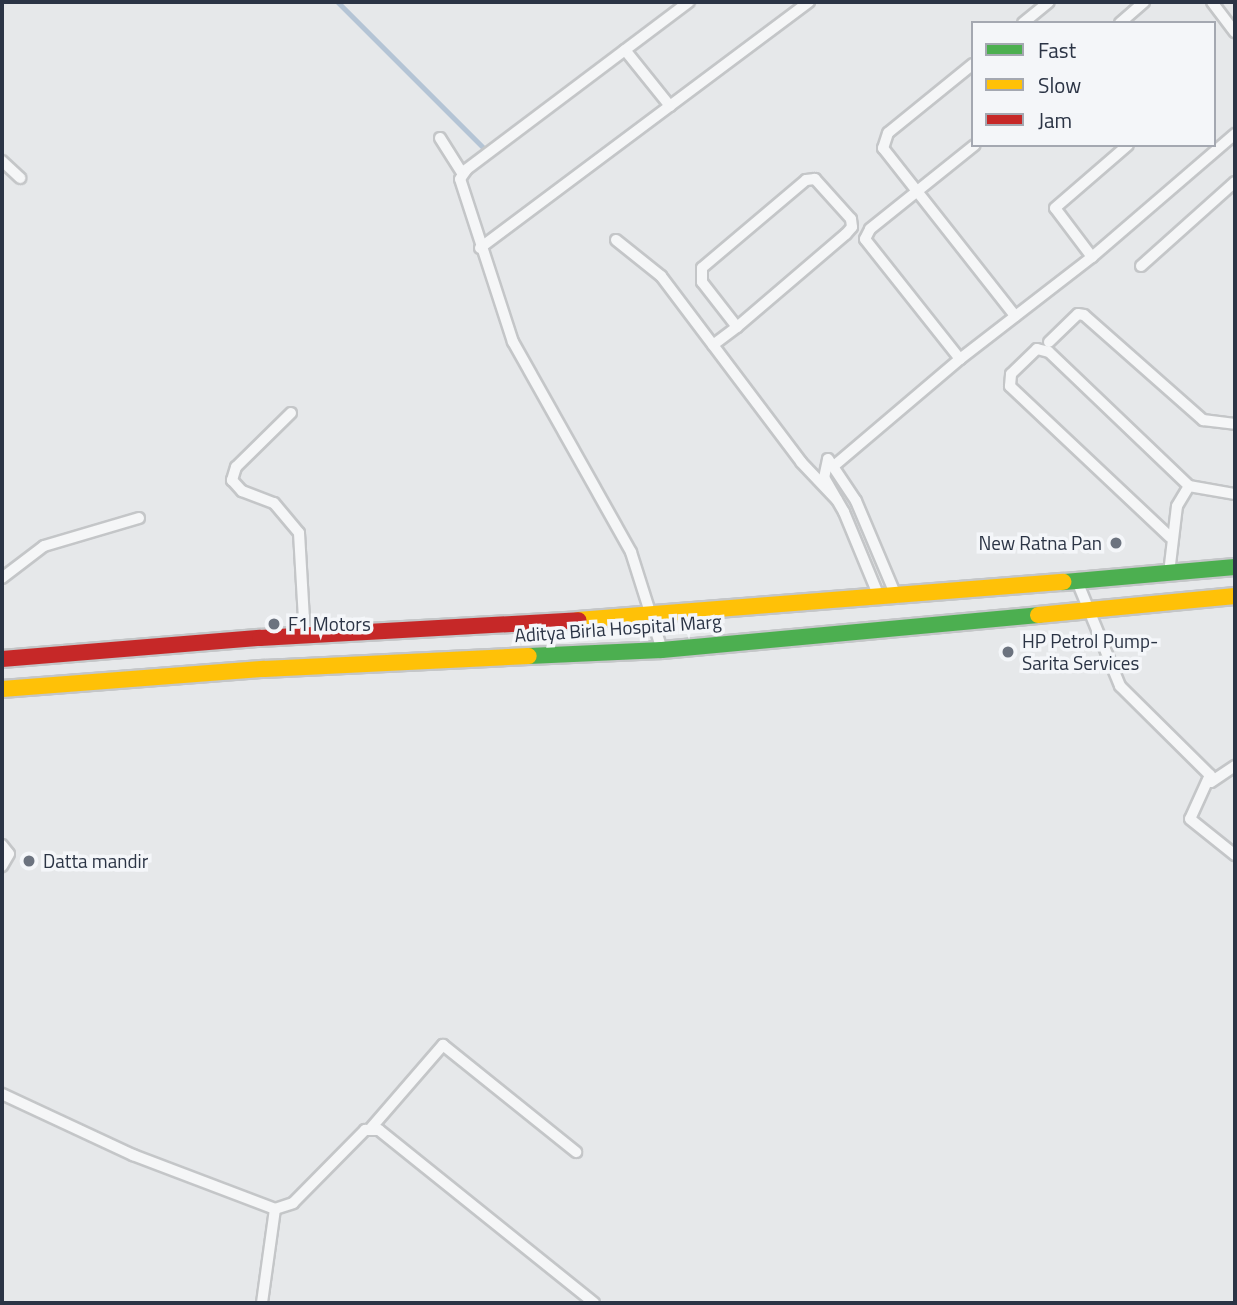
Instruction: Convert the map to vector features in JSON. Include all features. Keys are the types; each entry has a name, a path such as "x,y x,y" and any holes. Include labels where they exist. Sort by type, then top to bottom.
{"main road":[{"name":"Aditya Birla Hospital Marg","path":"2,659 260,638 650,616 897,598 1235,567"},
{"name":"Aditya Birla Hospital Marg","path":"2,689 264,669 662,650 1235,596"},
{"path":"481,626 484,658"},
{"path":"260,638 264,669"}],"street":[{"path":"462,173 689,2"},
{"path":"480,248 809,2"},
{"path":"1025,21 1049,2"},
{"path":"1122,21 1144,2"},
{"path":"1212,2 1235,32"},
{"path":"625,50 670,106"},
{"path":"971,66 884,140 885,156 1015,316"},
{"path":"1216,147 1235,134"},
{"path":"440,138 462,173 461,185 480,248 513,342 631,552 662,650"},
{"path":"960,359 865,239 870,229 973,147"},
{"path":"1092,257 1055,208 1126,147"},
{"path":"835,465 960,359 1092,257 1211,150"},
{"path":"2,161 20,178"},
{"path":"713,345 737,327 852,227 851,219 815,179 806,180 702,268 702,282 737,327"},
{"path":"1140,266 1235,182"},
{"path":"616,240 650,264 801,462 837,500"},
{"path":"1049,342 1078,314 1084,314 1203,421 1235,424"},
{"path":"1170,537 1010,386 1010,374 1043,347 1189,486 1235,494"},
{"path":"291,413 236,467 232,480 242,491 274,503 299,533 304,636"},
{"path":"880,599 837,500 824,478 828,458 852,493 897,598"},
{"path":"1168,573 1170,537 1177,506 1189,486"},
{"path":"837,500 852,493"},
{"path":"2,578 44,546 139,518"},
{"path":"1077,581 1120,686 1206,768 1211,782"},
{"path":"1235,765 1211,782 1190,819 1235,855"},
{"path":"2,845 9,854 2,866"},
{"path":"2,1094 133,1155 275,1209 293,1203 359,1135 371,1128 443,1045 576,1152"},
{"path":"371,1128 594,1303"},
{"path":"262,1303 275,1209"}],"waterway":[{"path":"338,2 488,152"}],"traffic: fast":[{"path":"1064,582 1235,567"},
{"path":"529,656 662,650 1038,615"}],"traffic: slow":[{"path":"578,620 1064,582"},
{"path":"1038,615 1235,596"},
{"path":"2,689 264,669 529,656"}],"traffic: jam":[{"path":"2,659 260,638 578,620"}],"place":[{"name":"New Ratna Pan","path":"1116,543"},
{"name":"F1 Motors","path":"274,624"},
{"name":"HP Petrol Pump- Sarita Services","path":"1008,652"},
{"name":"Datta mandir","path":"29,861"}]}
